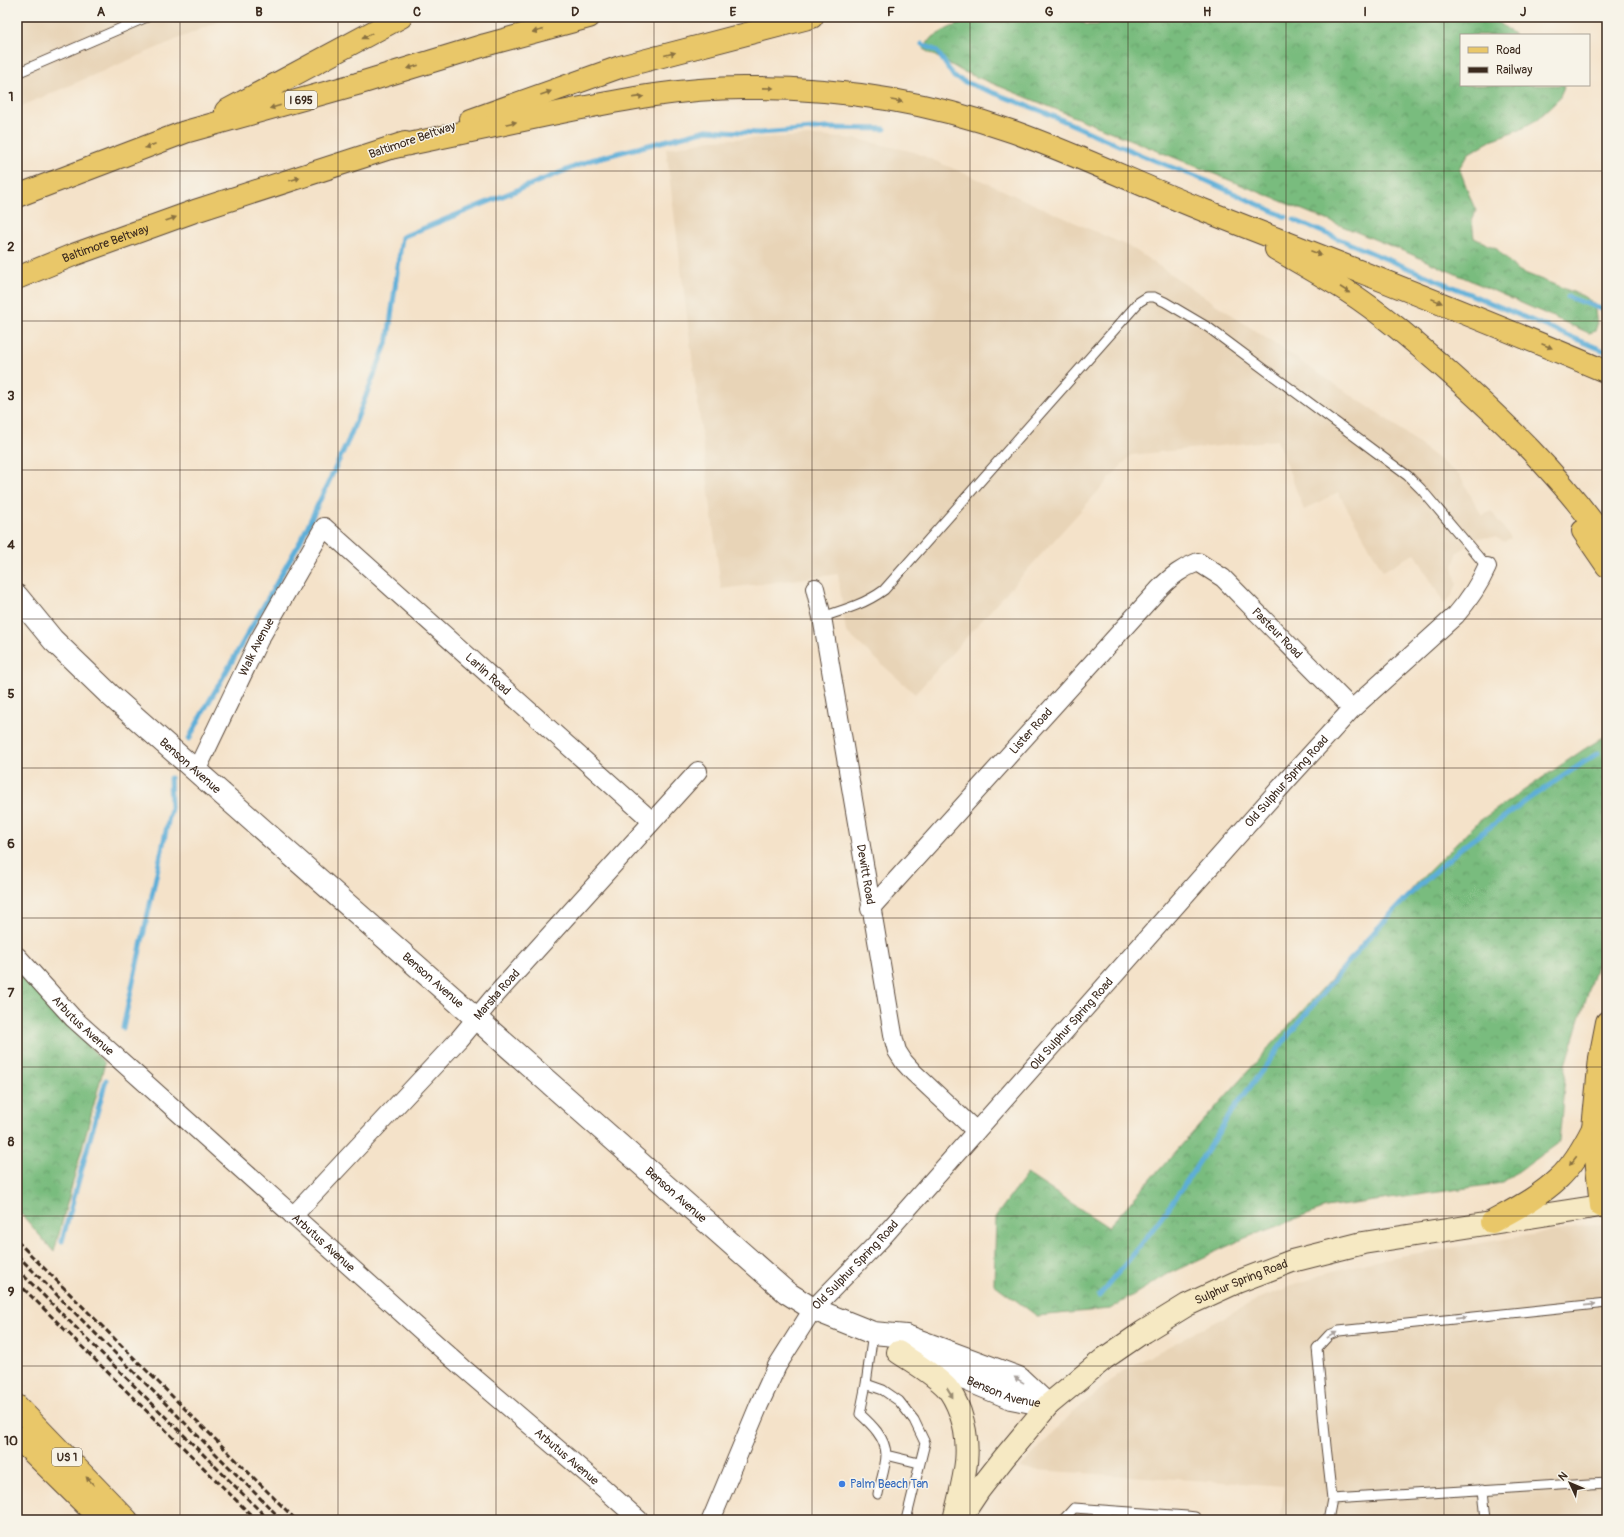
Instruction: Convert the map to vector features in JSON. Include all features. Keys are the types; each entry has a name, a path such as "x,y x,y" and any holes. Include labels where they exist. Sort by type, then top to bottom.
{"main road":[{"path":"185,132 348,47 401,17"},
{"name":"I 695","path":"17,196 185,132 357,84 485,45 589,17"},
{"name":"Baltimore Beltway","path":"17,278 74,255 195,211 390,148 620,67 812,17"},
{"path":"390,148 632,98 690,90 785,88 843,92 902,102 960,115 1015,132 1201,209 1332,259 1511,331 1607,372"},
{"path":"1201,209 1270,246 1346,290 1377,312 1462,384 1525,445 1596,526 1607,542"},
{"path":"1423,350 1545,484 1584,533 1607,566"},
{"path":"1604,1206 1593,1128 1600,1058 1607,1022"},
{"path":"1492,1222 1540,1194 1560,1178 1576,1157 1593,1128"},
{"name":"Sulphur Spring Road","path":"959,1520 979,1490 1048,1405 1105,1358 1142,1332 1187,1305 1237,1282 1292,1261 1363,1243 1604,1206"},
{"path":"898,1352 948,1389 958,1406 967,1441 966,1463 953,1520"},
{"name":"US 1","path":"17,1406 127,1520"},
{"name":"US 1","path":"21,1441 94,1513 104,1520"}],"street":[{"name":"Walk Avenue","path":"196,771 260,640 324,527"},
{"name":"Larlin Road","path":"324,527 652,821"},
{"name":"Pasteur Road","path":"1198,562 1223,578 1352,709"},
{"name":"Lister Road","path":"870,909 1160,588 1175,573 1186,566 1198,562"},
{"name":"Old Sulphur Spring Road","path":"712,1520 756,1412 777,1366 813,1309 880,1240 1288,779 1352,709 1456,615 1474,593 1487,567"},
{"name":"Dewitt Road","path":"815,588 822,617 870,909 897,1051 914,1073 976,1131"},
{"name":"Benson Avenue","path":"17,596 53,640 109,694 475,1019 786,1292 813,1309 873,1333 898,1352 1011,1398 1048,1405"},
{"name":"Marsha Road","path":"293,1216 459,1039 475,1019 698,771"},
{"name":"Arbutus Avenue","path":"17,956 73,1018 463,1368 639,1520"},
{"name":"Benson Avenue","path":"873,1333 906,1336 1019,1378 1048,1405"}],"lane":[{"path":"17,73 147,17"},
{"path":"822,617 857,606 872,599 884,590 1139,302 1147,297 1166,302 1209,328 1408,476 1421,488 1487,567"},
{"path":"1328,1520 1332,1499 1326,1446 1320,1366 1317,1348 1329,1335 1339,1331 1607,1303"},
{"path":"873,1333 860,1414 874,1428 885,1445 886,1455 878,1494"},
{"path":"866,1384 882,1390 899,1401 914,1420 924,1443 906,1520"},
{"path":"886,1455 920,1463"},
{"path":"1332,1499 1607,1482"},
{"path":"1483,1489 1486,1520"},
{"path":"1063,1520 1074,1508 1187,1516 1195,1517 1198,1520"}],"shaded area":[{"path":"17,17 229,17 17,108"},
{"path":"814,136 857,139 914,152 1132,248 1388,420 1460,476 1482,516 1491,511 1511,538 1504,542 1495,537 1479,538 1458,552 1453,566 1457,584 1451,597 1444,604 1415,553 1383,571 1338,492 1304,510 1277,440 1131,455 915,694 846,632 838,574 721,589 666,149 711,140"},
{"path":"1607,1223 1607,1520 1280,1520 1285,1486 1019,1469 1073,1412 1124,1370 1260,1298 1332,1271 1393,1257"}],"green space":[{"path":"978,17 1075,17 1087,25 1098,25 1103,17 1492,17 1514,34 1460,34 1460,86 1565,86 1558,100 1538,119 1520,129 1494,139 1469,153 1459,168 1476,211 1472,220 1474,238 1496,248 1517,270 1583,296 1594,304 1597,325 1595,331 1589,333 1413,255 962,71 923,49 931,38 949,28"},
{"path":"1607,735 1607,911 1601,949 1566,1065 1559,1142 1502,1183 1326,1208 1245,1238 1168,1274 1110,1309 1037,1316 994,1284 996,1216 1027,1174 1108,1227 1420,880 1478,822"},
{"path":"22,976 105,1063 54,1252 17,1209 17,979"}],"waterway":[{"path":"922,44 937,51 954,77 1044,112 1143,156 1207,181 1286,217"},
{"path":"189,739 301,540 349,439 388,339 402,237 591,160 707,130 759,133 827,128 885,129"},
{"path":"1294,220 1607,352"},
{"path":"1568,297 1607,311"},
{"path":"1099,1296 1141,1245 1177,1196 1235,1107 1287,1037 1364,943 1407,897 1461,848 1530,798 1598,753"},
{"path":"123,1028 171,808 170,778"},
{"path":"62,1241 106,1080"}],"railway":[{"path":"17,1241 296,1520"},
{"path":"17,1255 282,1520"},
{"path":"17,1269 269,1520"},
{"path":"17,1282 256,1520"}],"place":[{"name":"Palm Beach Tan","path":"842,1484"}]}
